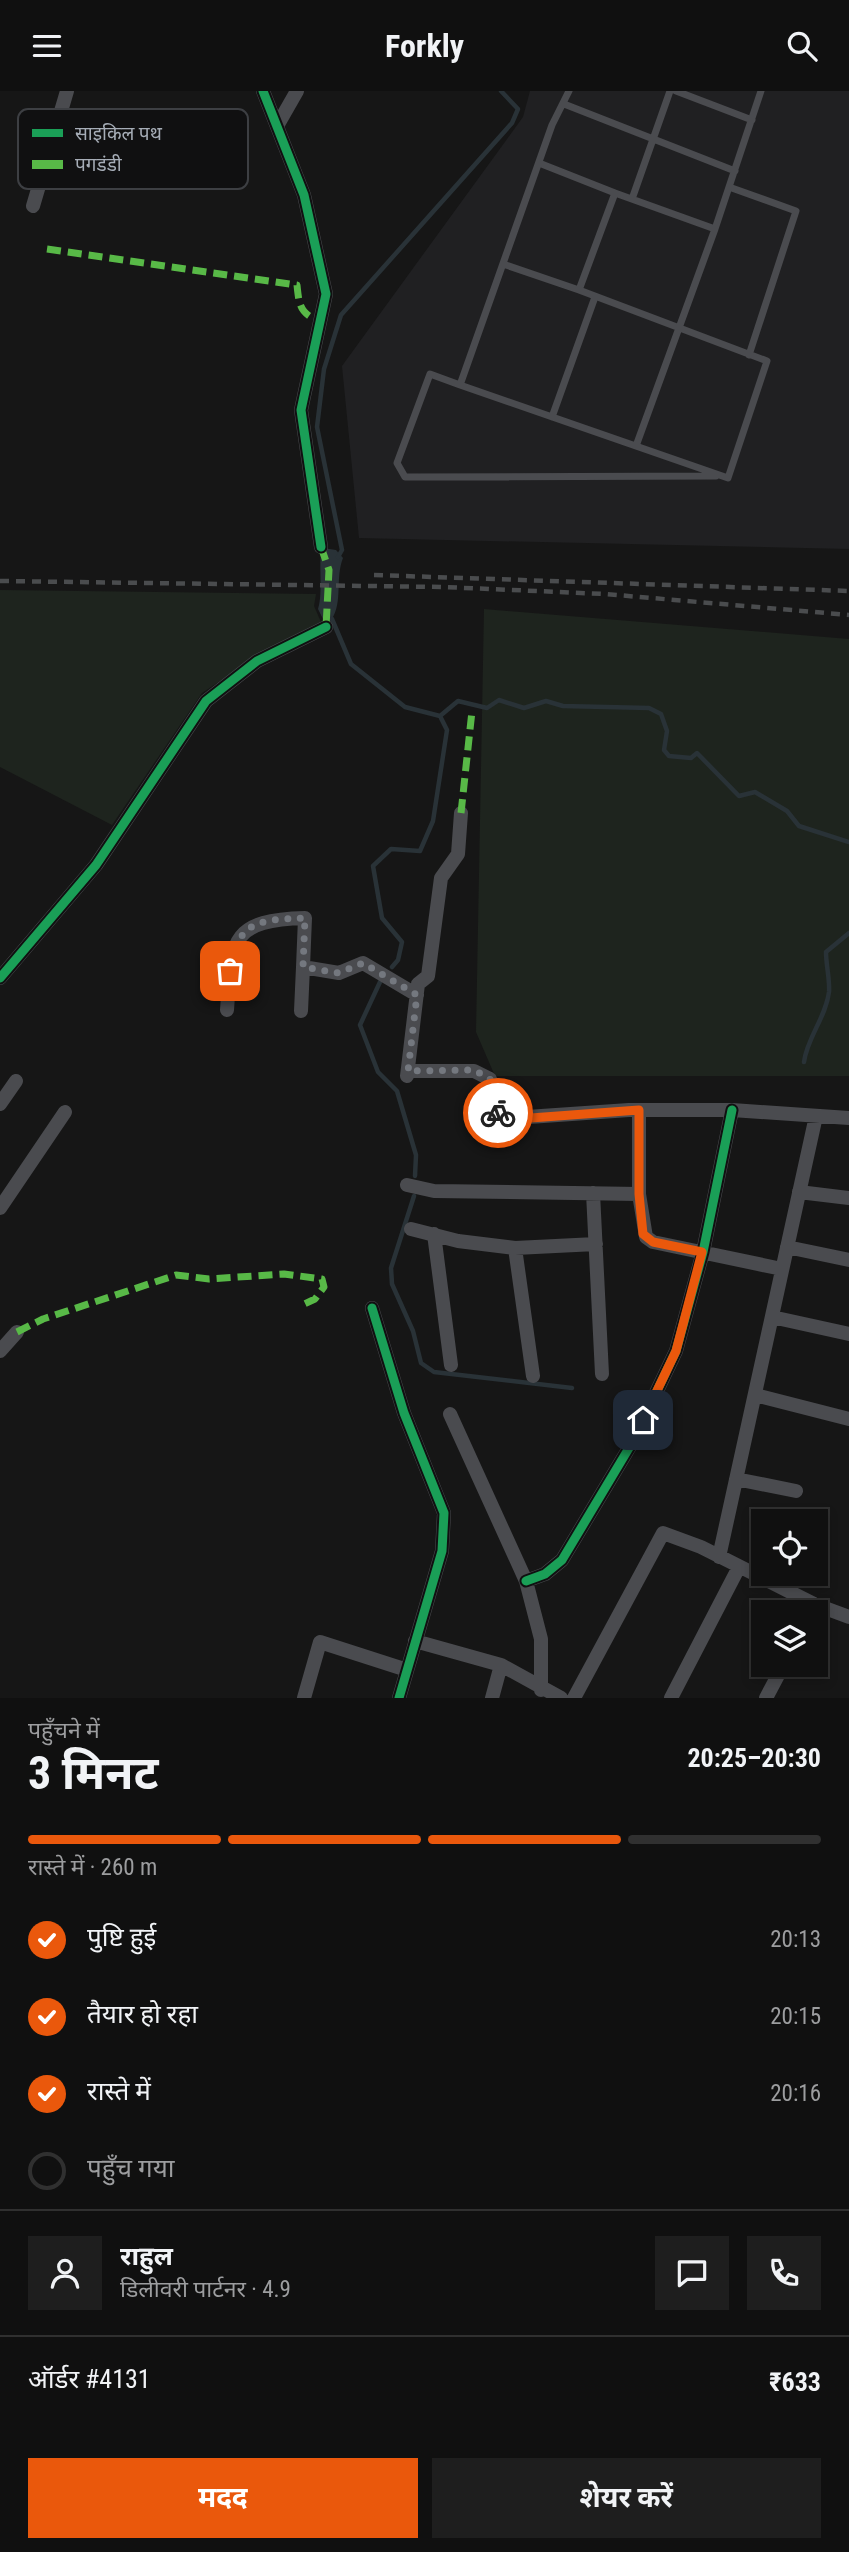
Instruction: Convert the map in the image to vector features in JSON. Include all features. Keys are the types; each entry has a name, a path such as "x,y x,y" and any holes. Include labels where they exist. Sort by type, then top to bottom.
{"street":[{"path":"62,109 67,91"},
{"path":"263,91 304,195 326,295 301,409 321,547"},
{"path":"277,126 297,91"},
{"path":"33,206 38,189"},
{"path":"0,978 96,865 206,701 257,661 326,627"},
{"path":"461,813 458,854 441,879 428,976 418,984 407,1074 474,1070 490,1079 499,1119 639,1110 732,1110 849,1118"},
{"path":"227,1010 234,944 250,926 275,919 305,918 301,1011"},
{"path":"303,967 339,973 363,963 417,995"},
{"path":"0,1104 16,1081"},
{"path":"639,1110 639,1194 646,1237 653,1242 782,1269"},
{"path":"526,1581 545,1574 562,1560 632,1443 676,1351 702,1252 732,1110"},
{"path":"0,1208 65,1112"},
{"path":"719,1557 816,1116"},
{"path":"407,1185 434,1191 639,1194"},
{"path":"799,1192 849,1198"},
{"path":"593,1193 602,1374"},
{"path":"411,1229 515,1248 596,1244"},
{"path":"434,1234 451,1365"},
{"path":"787,1247 849,1260"},
{"path":"515,1248 533,1376"},
{"path":"372,1308 404,1413 444,1513 442,1551 399,1698"},
{"path":"772,1317 849,1334"},
{"path":"0,1351 17,1332"},
{"path":"755,1395 849,1419"},
{"path":"450,1414 526,1581 541,1639 541,1690"},
{"path":"736,1479 796,1491"},
{"path":"574,1698 663,1533 719,1557 799,1600"},
{"path":"671,1698 739,1567"},
{"path":"828,1612 849,1617"},
{"path":"415,1641 501,1665 541,1690 561,1698"},
{"path":"304,1698 320,1642 407,1670"},
{"path":"492,1698 501,1665"},
{"path":"766,1698 777,1677"}],"lane":[{"path":"460,385 552,125 565,104 569,91"},
{"path":"632,199 670,91"},
{"path":"676,91 752,120"},
{"path":"636,446 715,229 761,91"},
{"path":"565,104 735,171"},
{"path":"539,163 715,229"},
{"path":"729,187 796,211 749,355"},
{"path":"579,290 615,193"},
{"path":"503,264 767,361 728,478 430,374 397,463 405,477 721,476"},
{"path":"552,417 595,297"}],"shaded area":[{"path":"530,91 849,91 849,549 359,538 342,366 523,117"},
{"path":"323,548 336,550 343,558 337,605 332,619 323,619 318,609"},
{"path":"0,590 316,594 314,606 321,622 259,655 202,693 112,825 0,767"},
{"path":"484,609 849,639 849,1076 495,1076 476,1032"}],"waterway":[{"path":"338,557 342,550 317,427 324,369 341,315 512,123 518,109 501,91"},
{"path":"332,619 351,664 405,707 440,716 447,730 433,821 420,851 391,849 373,866 382,918 402,942 398,960 392,967"},
{"path":"440,716 458,701 487,708 499,700 524,708 546,701 563,706 649,708 661,714 667,731 664,750 669,756 691,758 697,753 739,796 755,792 787,811 799,826 849,842"},
{"path":"804,1062 827,1001 829,987 826,952 849,933"},
{"path":"380,982 360,1025 378,1072 397,1091 416,1155 415,1176"},
{"path":"414,1196 391,1268 392,1284 413,1331 421,1363 434,1372 572,1388"}],"railway":[{"path":"374,575 849,591"},
{"path":"0,581 443,587 605,594 849,615"}],"marked path":[{"path":"47,249 297,285 304,312 320,321"},
{"path":"321,547 329,570 326,627"},
{"path":"461,813 472,711"},
{"path":"17,1332 43,1319 176,1275 209,1279 284,1274 322,1279 324,1287 315,1299 300,1306"}],"cycle path":[{"path":"263,91 304,195 326,294 301,410 321,547"},
{"path":"0,978 96,865 206,701 257,661 326,627"},
{"path":"526,1581 545,1574 562,1560 632,1443 676,1351 703,1252 732,1110"},
{"path":"372,1308 404,1413 444,1513 442,1551 399,1698"}],"way so far":[{"path":"230,971 234,944 250,926 275,919 305,918 303,967 339,973 363,963 417,995 408,1071 474,1070 490,1079 498,1113"}],"route":[{"path":"498,1113 499,1119 517,1119 639,1110 639,1194 643,1234 653,1242 702,1252 676,1351 643,1420"}]}
